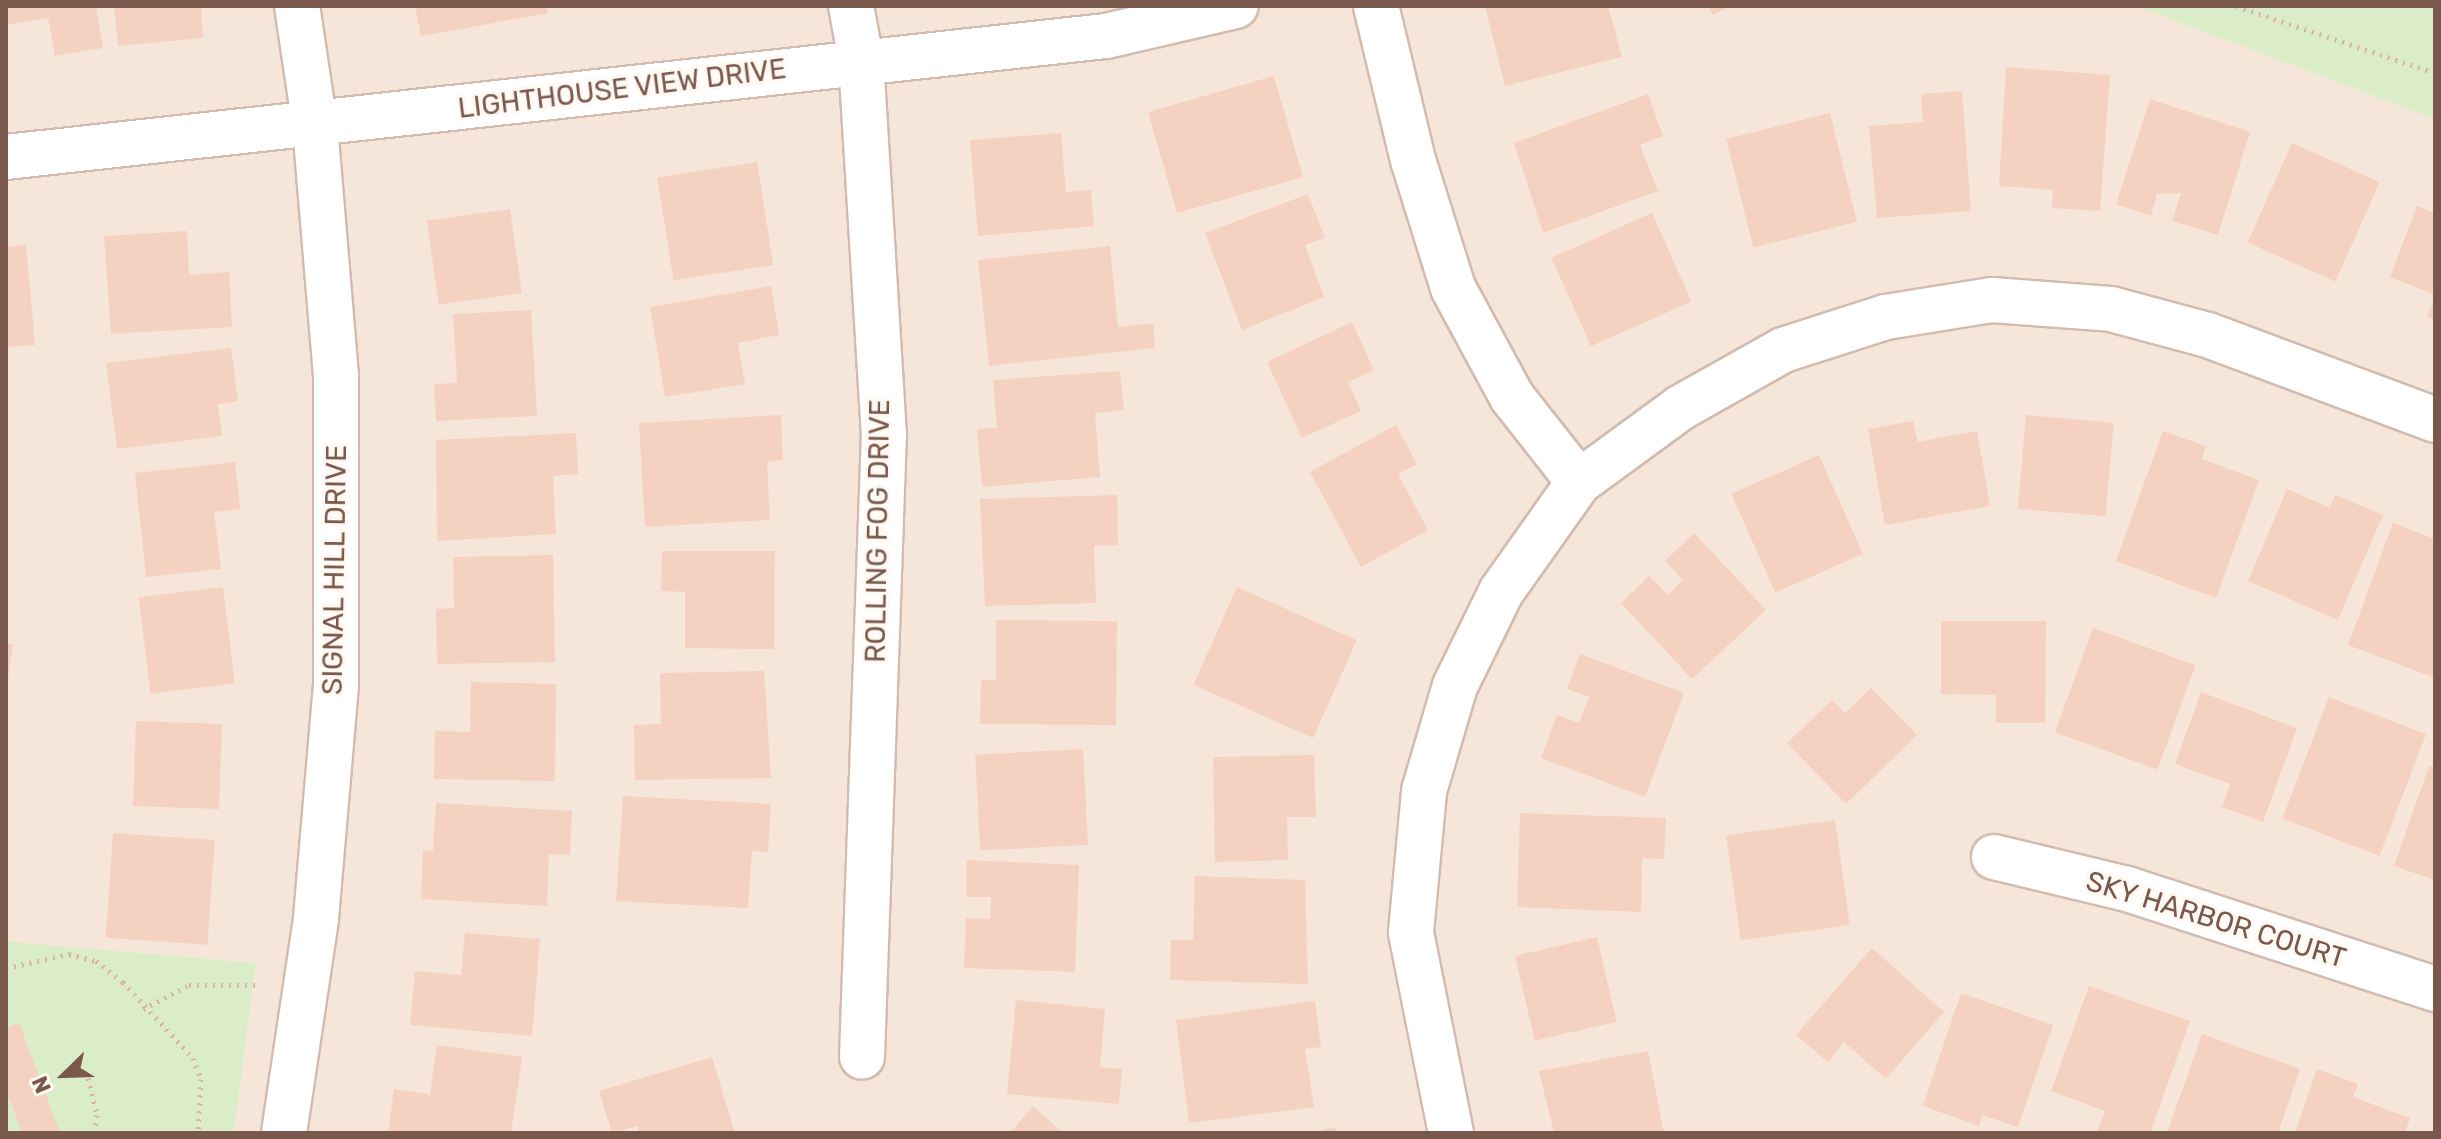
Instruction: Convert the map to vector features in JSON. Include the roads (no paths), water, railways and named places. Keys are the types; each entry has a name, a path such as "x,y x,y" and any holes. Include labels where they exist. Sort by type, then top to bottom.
{"street":[{"name":"SIGNAL HILL DRIVE","path":"284,1133 316,918 336,686 336,376 315,126 297,6"},
{"name":"ROLLING FOG DRIVE","path":"851,6 861,60 884,433 862,1057"},
{"name":"LIGHTHOUSE VIEW DRIVE","path":"6,157 315,126 861,60 1106,36 1236,6"},
{"path":"1376,6 1413,160 1453,288 1512,397 1579,482"},
{"path":"1451,1133 1411,932 1424,791 1455,686 1501,592 1579,482 1680,408 1783,350 1886,317 1992,300 2111,309 2208,335 2435,420"},
{"name":"SKY HARBOR COURT","path":"1994,857 2127,889 2435,989"}]}
